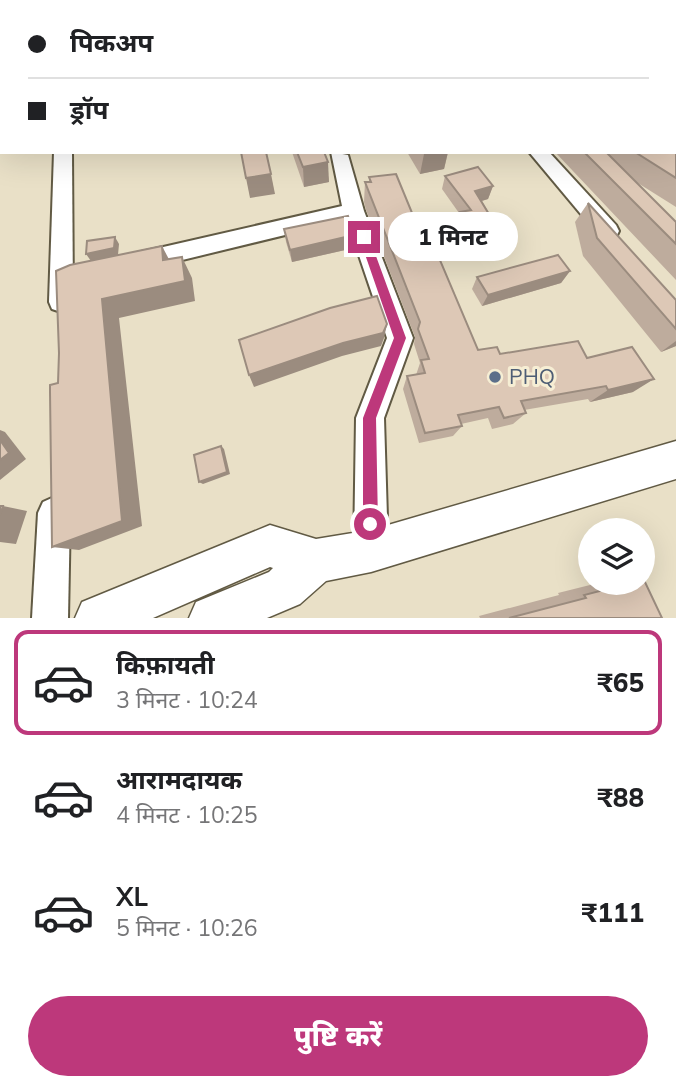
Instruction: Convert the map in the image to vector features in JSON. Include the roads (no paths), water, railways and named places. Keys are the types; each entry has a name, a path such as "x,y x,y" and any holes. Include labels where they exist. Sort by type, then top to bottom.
{"main road":[{"path":"98,618 270,546 316,561 370,551 676,460"},
{"path":"212,618 284,588 316,561"}],"street":[{"path":"60,334 66,154"},
{"path":"540,154 621,246"},
{"path":"339,155 354,211 400,338 370,418 370,551"},
{"path":"115,267 354,211"},
{"path":"62,280 88,274"},
{"path":"50,618 55,482"}],"place":[{"name":"PHQ","path":"495,377"}]}
